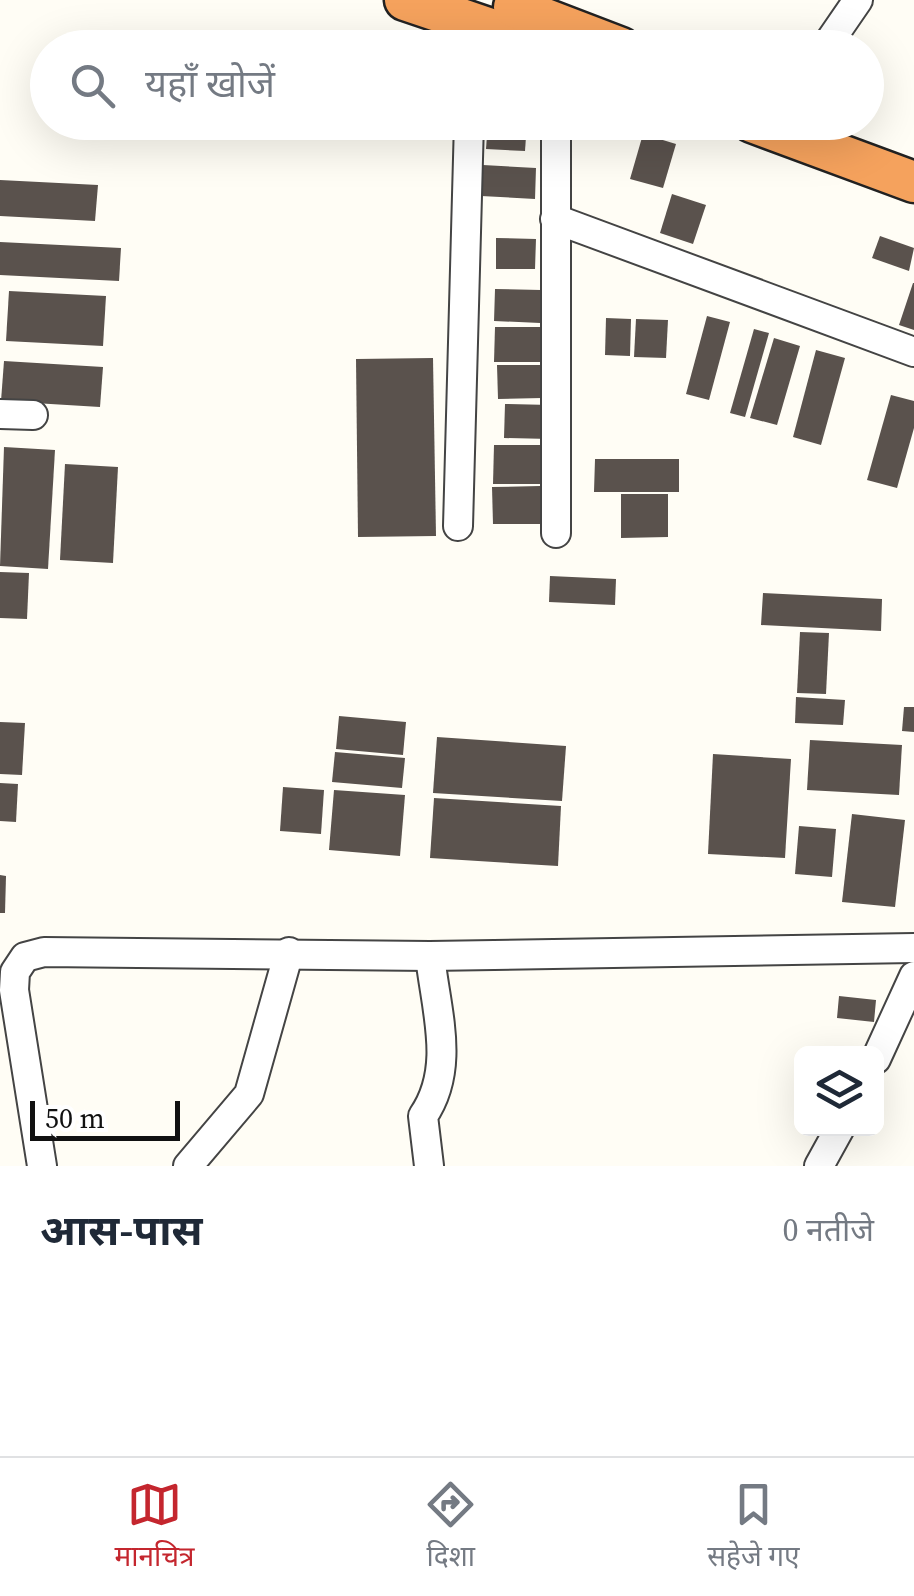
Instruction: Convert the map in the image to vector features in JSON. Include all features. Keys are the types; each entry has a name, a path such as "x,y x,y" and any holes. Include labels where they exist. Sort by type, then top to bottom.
{"highway":[{"path":"404,0 524,30"},
{"path":"801,140 914,182"},
{"path":"880,140 914,153"}],"street":[{"path":"837,30 858,0"},
{"path":"458,526 469,140"},
{"path":"556,140 556,532"},
{"path":"555,219 914,352"},
{"path":"0,414 33,415"},
{"path":"42,1166 12,959 44,952 430,956 914,948"},
{"path":"188,1166 249,1094 289,952"},
{"path":"429,1166 423,1116 438,1094 443,1066 430,956"},
{"path":"882,1046 914,976"},
{"path":"819,1166 836,1136"}],"building":[{"path":"487,140 526,140 525,151 486,149"},
{"path":"641,140 676,144 663,188 630,179"},
{"path":"483,165 536,168 535,199 481,196"},
{"path":"0,180 98,185 95,221 0,216"},
{"path":"672,194 706,205 693,244 660,233"},
{"path":"880,236 914,248 909,271 872,258"},
{"path":"496,238 536,239 535,269 496,269"},
{"path":"0,242 121,248 119,281 0,275"},
{"path":"914,283 914,330 899,325"},
{"path":"495,289 541,290 540,323 494,321"},
{"path":"9,291 106,296 103,346 6,341"},
{"path":"707,316 730,322 709,400 686,394"},
{"path":"606,318 631,319 630,356 605,355"},
{"path":"636,319 668,320 666,358 634,357"},
{"path":"495,327 541,327 540,362 494,362"},
{"path":"754,329 769,333 745,417 730,413"},
{"path":"774,338 800,346 777,425 750,418"},
{"path":"816,350 845,358 821,445 793,437"},
{"path":"433,358 436,536 358,537 356,359"},
{"path":"4,361 103,367 100,407 1,401"},
{"path":"497,365 541,365 542,398 498,399"},
{"path":"891,395 914,401 914,428 897,488 867,480"},
{"path":"505,404 551,405 550,439 504,438"},
{"path":"494,445 540,445 540,484 493,484"},
{"path":"4,447 55,450 48,569 0,566"},
{"path":"595,459 679,459 679,492 594,492"},
{"path":"65,464 118,467 113,563 60,560"},
{"path":"540,486 540,524 493,524 492,487"},
{"path":"621,494 668,494 668,537 621,538"},
{"path":"0,572 29,573 27,619 0,618"},
{"path":"550,576 616,579 615,605 549,602"},
{"path":"763,593 882,599 881,631 761,625"},
{"path":"800,632 829,633 826,694 797,693"},
{"path":"796,697 845,700 843,725 795,723"},
{"path":"904,707 914,707 914,732 902,731"},
{"path":"339,716 406,722 403,755 336,749"},
{"path":"0,722 25,723 22,775 0,774"},
{"path":"437,737 566,746 562,801 433,793"},
{"path":"810,740 902,745 899,795 807,790"},
{"path":"335,752 405,758 402,788 332,782"},
{"path":"713,754 791,759 785,858 708,854"},
{"path":"0,783 18,784 16,822 0,821"},
{"path":"283,787 324,790 321,834 280,831"},
{"path":"334,790 405,795 400,856 329,850"},
{"path":"434,798 561,806 558,866 430,858"},
{"path":"852,814 905,820 895,907 842,902"},
{"path":"799,826 836,829 832,877 795,874"},
{"path":"0,875 6,876 5,913 0,913"},
{"path":"839,996 876,1000 874,1022 837,1018"}]}
